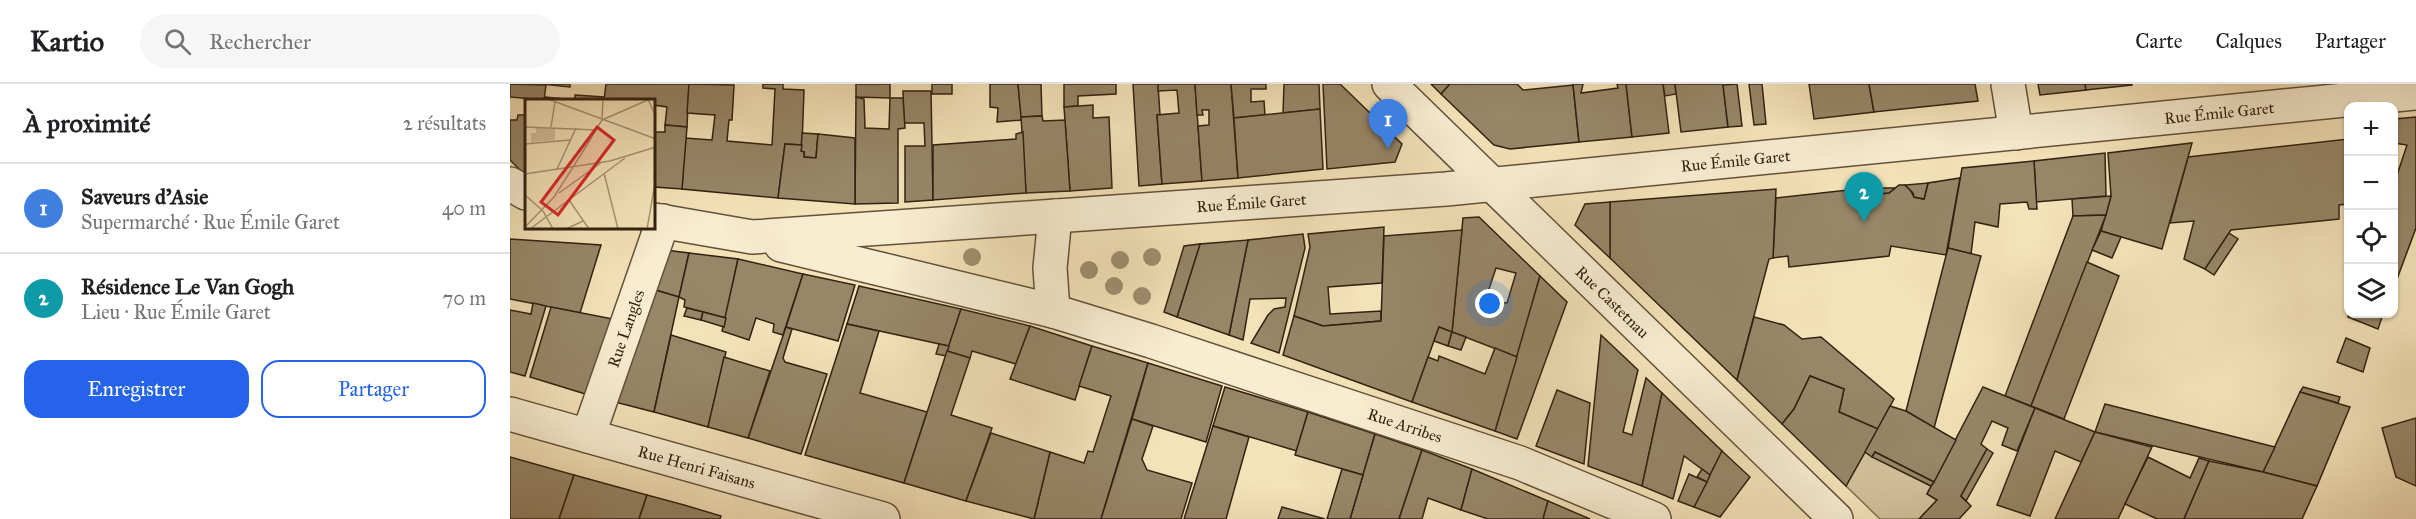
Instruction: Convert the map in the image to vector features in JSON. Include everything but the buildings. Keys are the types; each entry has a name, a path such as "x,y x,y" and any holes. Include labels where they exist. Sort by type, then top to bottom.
{"street":[{"name":"Rue Castetnau","path":"1389,84 1836,519"},
{"path":"2008,84 2016,133"},
{"name":"Rue Émile Garet","path":"752,237 1493,184 2016,133 2363,92 2416,93"},
{"path":"510,184 525,192"},
{"path":"510,207 525,208"},
{"path":"1053,311 1050,268 1055,216"},
{"name":"Rue Émile Garet","path":"658,221 752,237 1053,311 1151,341"},
{"name":"Rue Langles","path":"588,436 655,230"},
{"name":"Rue Arribes","path":"1151,341 1520,463 1654,519"},
{"name":"Rue Henri Faisans","path":"510,414 881,519"}],"shaded area":[{"path":"1865,452 1931,486 1927,494 1937,500 1919,519 1880,519 1846,486"}],"place":[{"name":"Saveurs d'Asie","path":"1388,149"},
{"name":"Résidence Le Van Gogh","path":"1864,222"}]}
